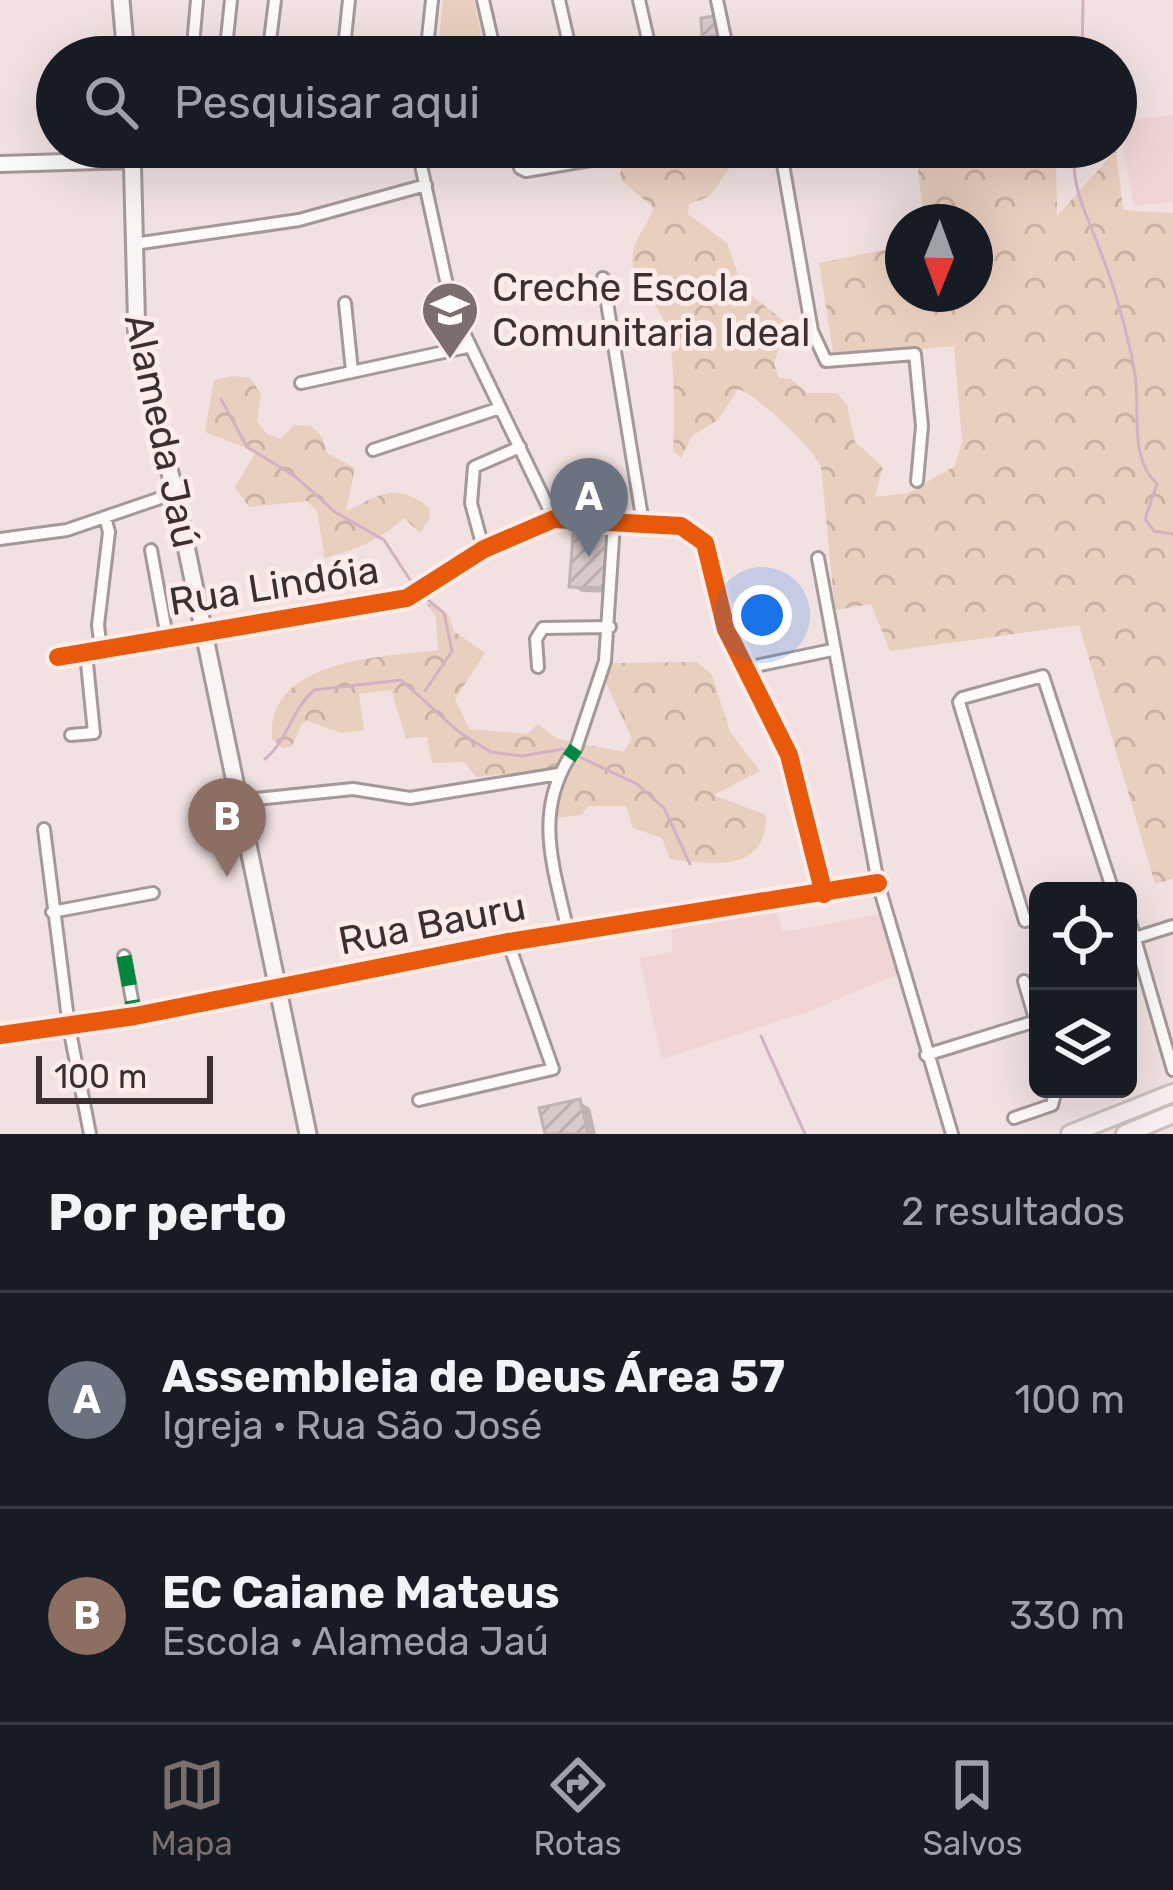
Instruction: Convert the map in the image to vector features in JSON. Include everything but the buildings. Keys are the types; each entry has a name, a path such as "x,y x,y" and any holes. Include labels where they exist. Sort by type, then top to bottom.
{"main road":[{"path":"122,0 125,36"},
{"name":"Alameda Jaú","path":"132,168 136,340 175,493 308,1134"},
{"path":"1070,1134 1173,1093"},
{"path":"1125,1134 1173,1114"}],"street":[{"path":"193,36 196,0"},
{"path":"227,36 231,0"},
{"path":"271,36 275,0"},
{"path":"346,36 350,0"},
{"path":"428,36 432,0"},
{"path":"483,0 491,36"},
{"path":"559,0 567,36"},
{"path":"639,0 647,36"},
{"path":"717,0 725,36"},
{"path":"0,164 36,161"},
{"path":"422,168 443,277 467,347 554,519 681,526 700,536 726,628 793,766 824,894"},
{"path":"784,168 812,332 826,362 915,353 922,426 917,481"},
{"path":"134,244 299,220 426,185"},
{"path":"603,278 643,524"},
{"path":"345,303 352,371"},
{"path":"301,383 467,347"},
{"path":"373,450 500,408"},
{"path":"481,540 471,502 474,467 520,448"},
{"path":"0,539 47,535 175,493"},
{"path":"101,650 98,626 109,532 105,517"},
{"name":"Rua Lindóia","path":"58,658 406,598 484,549 554,519"},
{"path":"568,932 546,838 559,774 598,692 610,627 614,523"},
{"path":"151,550 167,637"},
{"path":"818,558 878,883 952,1134"},
{"path":"538,667 536,639 543,628 610,627"},
{"path":"746,668 832,650"},
{"path":"71,736 94,732 86,653"},
{"path":"1029,919 1025,921 961,709 962,698 1044,677 1109,882"},
{"path":"236,801 353,789 410,798 559,774"},
{"path":"44,829 69,1027 90,1134"},
{"name":"Rua Bauru","path":"0,1035 135,1016 508,942 878,883"},
{"path":"52,912 152,893"},
{"path":"1137,937 1173,926"},
{"path":"419,1100 553,1069 508,942"},
{"path":"1137,945 1173,1070"},
{"path":"124,956 135,1016"},
{"path":"1024,981 1029,998"},
{"path":"1159,1022 1173,1018"},
{"path":"926,1055 1029,1027"},
{"path":"1014,1118 1052,1106 1054,1098"}],"shaded area":[{"path":"1173,115 1173,202 1134,206 1127,168 1137,168 1137,120"},
{"path":"776,908 783,932 881,914 899,974 807,1012 662,1059 639,958 672,952 672,928"}],"green space":[{"path":"443,0 474,0 482,36 439,36"},
{"path":"622,168 729,168 710,196 689,204 688,214 727,243 743,289 788,324 774,363 779,378 791,379 807,393 837,393 847,405 855,442 883,467 875,497 908,493 955,466 962,441 954,346 834,358 819,263 885,250 885,312 993,312 993,204 922,204 918,168 1056,168 1057,216 1100,168 1118,168 1123,210 1173,213 1173,879 1155,884 1079,625 890,651 871,604 835,610 821,467 784,423 738,389 718,420 692,436 681,458 673,451 670,340 633,266 636,242 654,208 622,181"},
{"path":"250,378 261,394 257,421 267,434 280,439 294,425 311,426 322,437 327,453 355,468 346,511 388,493 407,495 429,508 430,518 420,533 404,518 368,543 325,558 317,511 307,501 249,507 235,487 256,452 205,432 214,380"},
{"path":"426,603 447,613 455,632 485,653 455,699 469,729 527,734 538,724 558,739 624,752 632,738 606,683 612,663 697,662 712,675 730,732 760,771 714,795 766,815 757,847 747,856 720,863 670,859 662,838 633,828 626,806 589,806 581,815 555,818 564,779 551,770 476,777 464,762 432,763 427,737 406,738 391,690 359,694 364,730 341,733 308,721 301,725 292,746 283,748 272,739 275,712 288,692 308,677 361,660 438,650 436,617"}],"waterway":[{"path":"1082,36 1083,0"},
{"path":"1075,168 1131,356 1142,459 1157,484 1145,519 1154,531 1173,534"},
{"path":"221,399 247,447 296,477 335,512 384,540 416,589"},
{"path":"423,596 444,613 452,651 425,691"},
{"path":"265,759 314,690 401,680 459,732 491,752 522,756 563,749 637,784 664,808 690,864"},
{"path":"761,1036 805,1134"}],"marked path":[{"path":"569,758 576,748"},
{"path":"124,956 135,1016"}],"cycle path":[{"path":"58,657 407,598 484,549 554,519 681,526 705,543 726,629 789,755 824,894"},
{"path":"0,1035 135,1016 508,942 878,883"}],"place":[{"name":"Creche Escola Comunitaria Ideal","path":"450,361"},
{"name":"Assembleia de Deus Área 57","path":"589,557"},
{"name":"EC Caiane Mateus","path":"227,877"}]}
